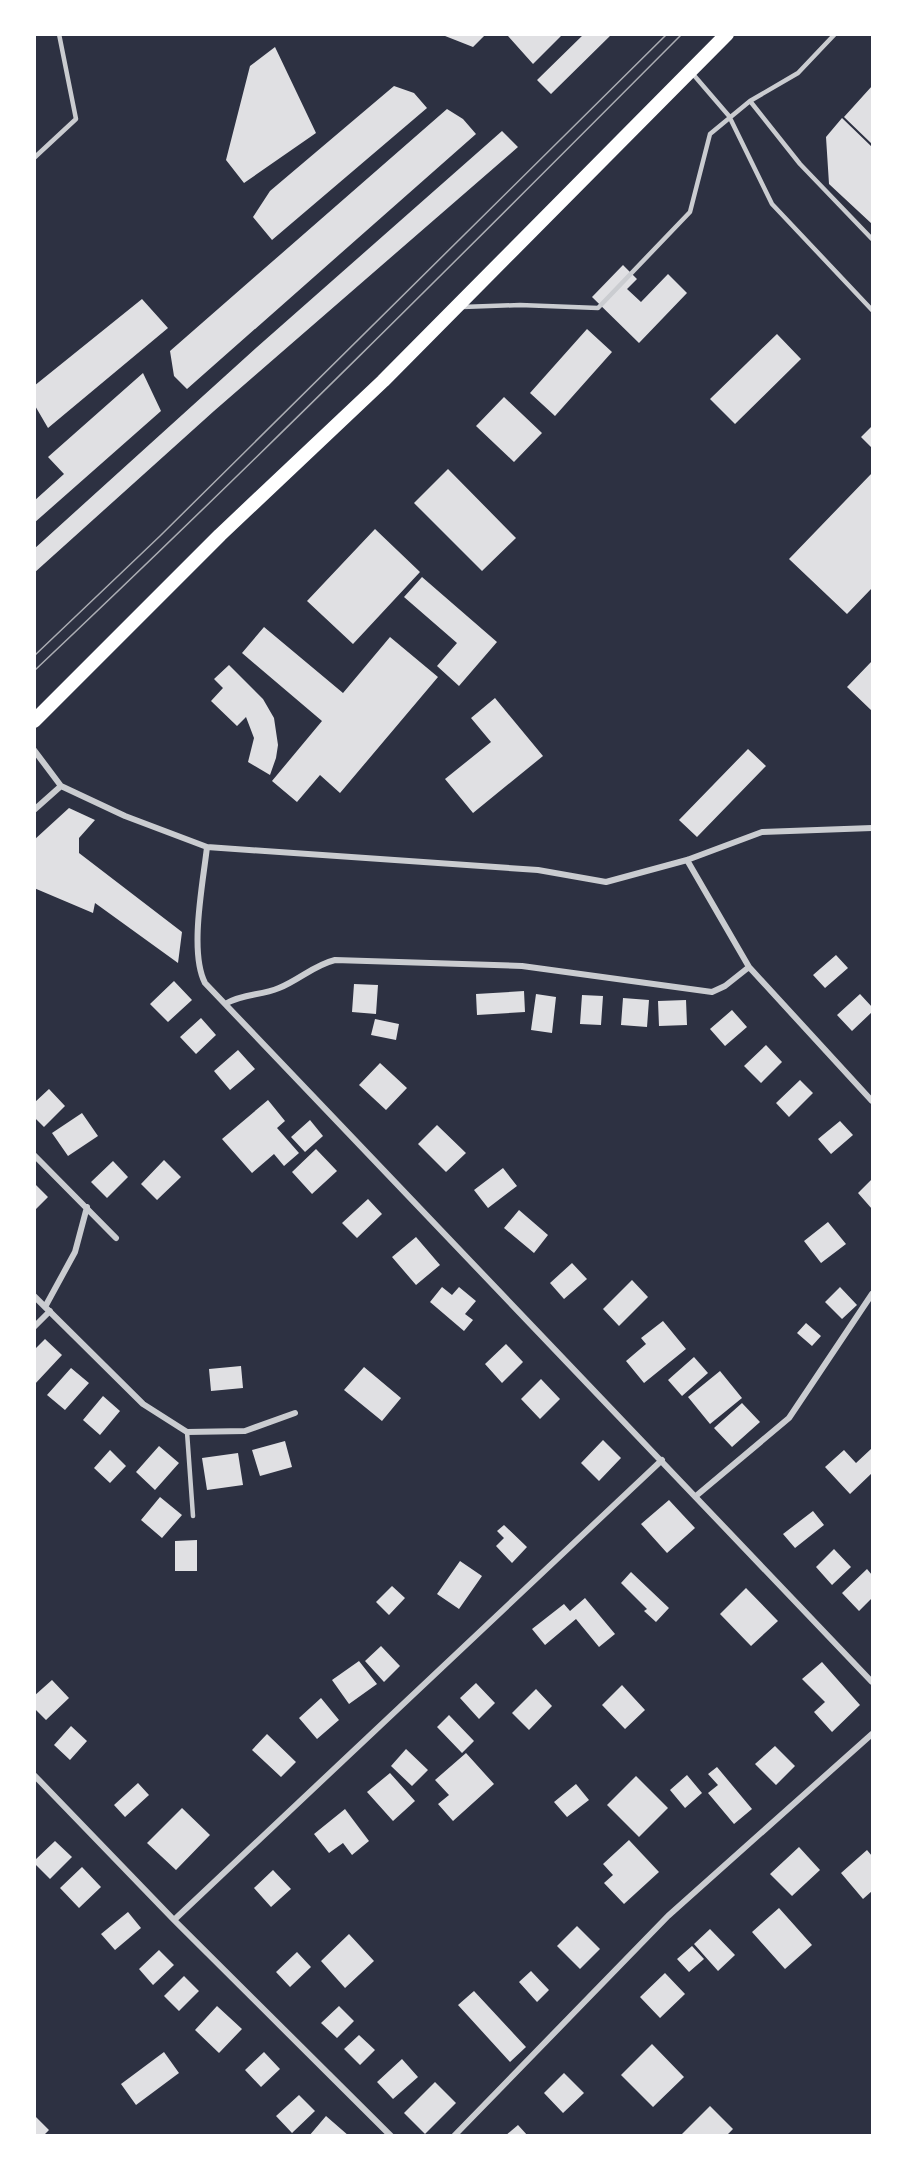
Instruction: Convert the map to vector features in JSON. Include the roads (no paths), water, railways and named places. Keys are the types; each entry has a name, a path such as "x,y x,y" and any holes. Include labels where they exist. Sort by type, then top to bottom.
{"main road":[{"path":"34,721 220,535 383,381 727,34"}],"street":[{"path":"34,750 61,786 124,816 207,847 538,870 606,882 687,860 762,832 873,828"},
{"path":"34,810 61,786"},
{"path":"207,847 198,933 198,963 205,983 873,1682"},
{"path":"687,860 749,967 873,1101"},
{"path":"225,1004 238,997 285,986 322,963 334,960 522,966 712,992 725,986 749,967"},
{"path":"34,1155 116,1238"},
{"path":"34,1327 48,1309 75,1252 87,1207"},
{"path":"696,1496 789,1418 873,1294"},
{"path":"34,1296 142,1404 187,1432 245,1431 295,1413"},
{"path":"174,1920 662,1460"},
{"path":"454,2136 668,1916 873,1734"},
{"path":"34,1775 174,1920 391,2136"}],"lane":[{"path":"34,158 76,118 58,34"},
{"path":"456,308 520,305 598,308 690,212 710,134 750,101 798,73 835,34"},
{"path":"690,71 729,116 772,204 873,310"},
{"path":"750,101 800,164 873,239"},
{"path":"187,1432 193,1516"}],"tram line":[{"path":"34,656 160,536 667,34"},
{"path":"34,671 279,435 682,34"}]}
